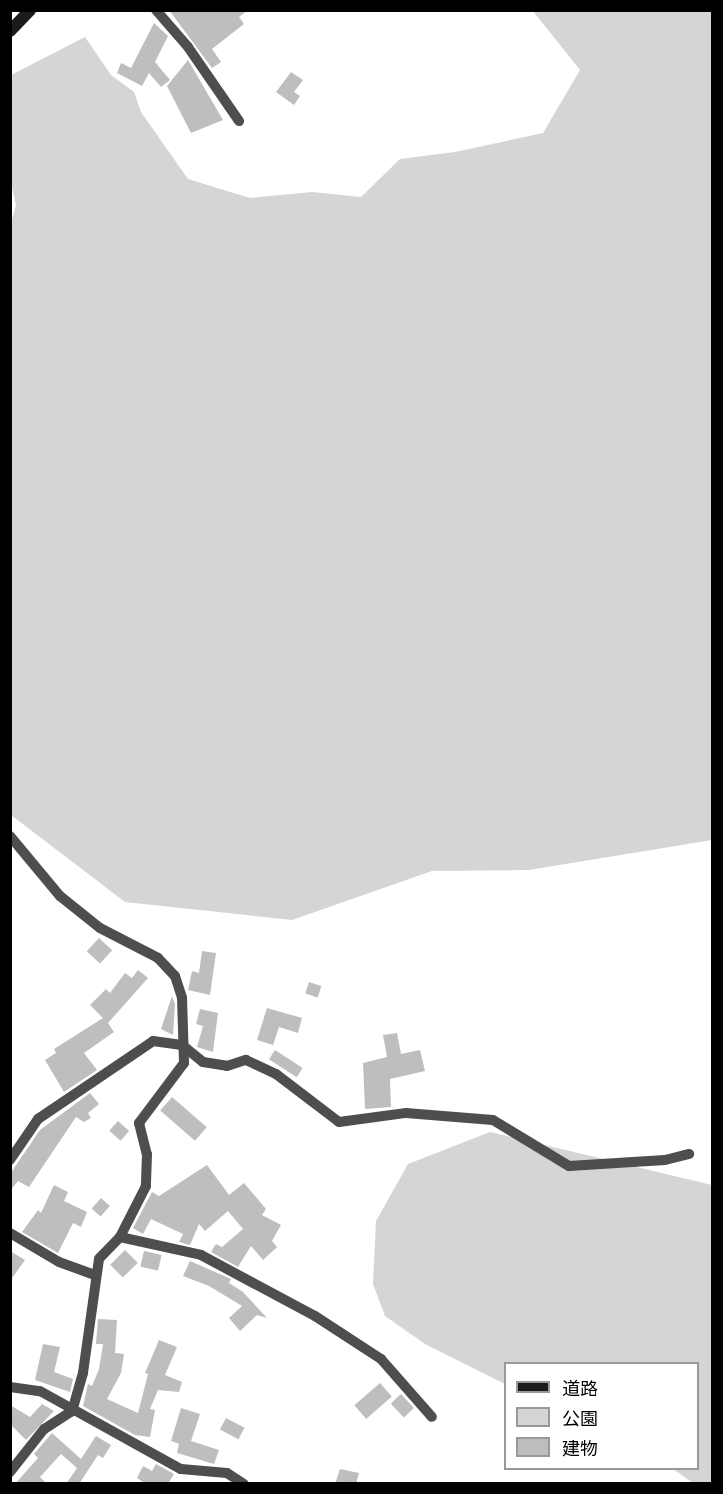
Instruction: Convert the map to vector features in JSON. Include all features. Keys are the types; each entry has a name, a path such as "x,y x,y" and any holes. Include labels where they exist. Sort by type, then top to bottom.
{"main road":[{"path":"10,31 30,10"}],"street":[{"path":"156,10 188,47 239,121"},
{"path":"10,836 60,896 100,928 158,958 175,976 182,998 184,1063 139,1123 147,1154 146,1186 120,1237 99,1259 83,1373 72,1411 44,1429 10,1472"},
{"path":"10,1160 38,1119 90,1087 132,1053 153,1041 182,1045 203,1062 227,1066 246,1059 276,1074 339,1122 406,1113 493,1120 569,1166 665,1160 689,1154"},
{"path":"12,1237 59,1263 95,1275"},
{"path":"120,1237 201,1256 315,1316 381,1359 432,1417"},
{"path":"10,1387 40,1391 72,1411 181,1469 227,1473 244,1484"}],"green space":[{"path":"533,11 712,11 712,840 529,870 432,871 292,920 125,902 11,815 10,227 16,205 10,179 11,75 85,37 111,75 134,92 141,112 188,179 250,198 312,192 361,197 400,159 455,152 543,133 580,70"},
{"path":"490,1132 712,1185 712,1483 693,1483 674,1470 699,1470 699,1362 504,1362 504,1384 425,1344 385,1316 373,1284 376,1221 408,1164"}],"building":[{"path":"169,10 248,10 239,17 244,24 212,49 221,62 212,68"},
{"path":"154,23 168,36 155,62 170,80 161,87 149,73 142,86 117,73 121,63 131,68"},
{"path":"188,60 223,120 191,133 167,86"},
{"path":"291,72 303,80 294,92 300,96 294,105 276,92"},
{"path":"99,938 112,950 100,963 87,951"},
{"path":"202,951 216,953 210,995 188,990 192,971 199,973"},
{"path":"138,970 148,978 108,1023 114,1032 84,1053 97,1070 64,1092 45,1060 56,1053 54,1049 103,1018 90,1005 106,989 110,993 125,973 132,978"},
{"path":"309,982 321,986 318,997 305,993"},
{"path":"172,996 175,1004 173,1035 161,1029"},
{"path":"267,1008 302,1018 298,1033 279,1027 273,1045 257,1040"},
{"path":"200,1009 218,1013 213,1052 197,1047 203,1026 196,1024"},
{"path":"397,1033 401,1054 420,1050 425,1071 390,1079 391,1107 365,1109 363,1063 387,1057 383,1035"},
{"path":"275,1050 303,1068 297,1077 269,1059"},
{"path":"90,1093 99,1104 88,1113 91,1118 84,1122 76,1117 29,1187 18,1181 10,1191 10,1174 40,1130"},
{"path":"172,1097 207,1127 195,1141 160,1111"},
{"path":"118,1121 129,1131 120,1141 109,1131"},
{"path":"207,1165 229,1195 244,1183 266,1209 262,1215 281,1225 272,1241 277,1247 263,1260 251,1246 238,1267 211,1252 216,1244 222,1247 243,1229 228,1211 205,1231 199,1224 190,1245 179,1242 183,1234 151,1219 143,1234 133,1228 152,1192 159,1196"},
{"path":"54,1185 68,1192 64,1201 87,1212 81,1227 73,1223 58,1253 22,1232 38,1210 41,1213"},
{"path":"101,1198 110,1206 101,1216 92,1208"},
{"path":"125,1250 138,1263 123,1278 110,1265"},
{"path":"10,1251 25,1260 10,1281"},
{"path":"144,1251 162,1255 158,1271 140,1267"},
{"path":"190,1261 231,1279 229,1283 243,1292 267,1318 257,1315 240,1331 229,1318 242,1306 209,1286 183,1276"},
{"path":"98,1319 117,1320 115,1353 124,1354 121,1373 107,1399 138,1413 148,1374 145,1373 159,1340 177,1347 165,1375 182,1382 179,1392 158,1390 150,1409 155,1410 150,1437 135,1435 83,1406 88,1384 92,1386 99,1369 103,1344 96,1344"},
{"path":"43,1344 60,1347 54,1372 73,1379 70,1392 35,1380"},
{"path":"380,1383 392,1397 366,1419 354,1405"},
{"path":"401,1394 414,1408 404,1417 391,1404"},
{"path":"42,1404 54,1411 26,1440 10,1424 10,1405 30,1417"},
{"path":"181,1408 200,1414 191,1441 219,1450 214,1464 177,1453 179,1444 171,1441"},
{"path":"226,1418 245,1428 238,1439 220,1429"},
{"path":"52,1433 81,1459 96,1436 111,1445 103,1458 98,1455 79,1484 66,1484 77,1468 61,1454 40,1477 47,1484 15,1484 38,1458 34,1454"},
{"path":"156,1464 174,1474 168,1484 146,1484 137,1478 143,1466 152,1471"},
{"path":"340,1469 359,1473 356,1484 335,1484"}]}
